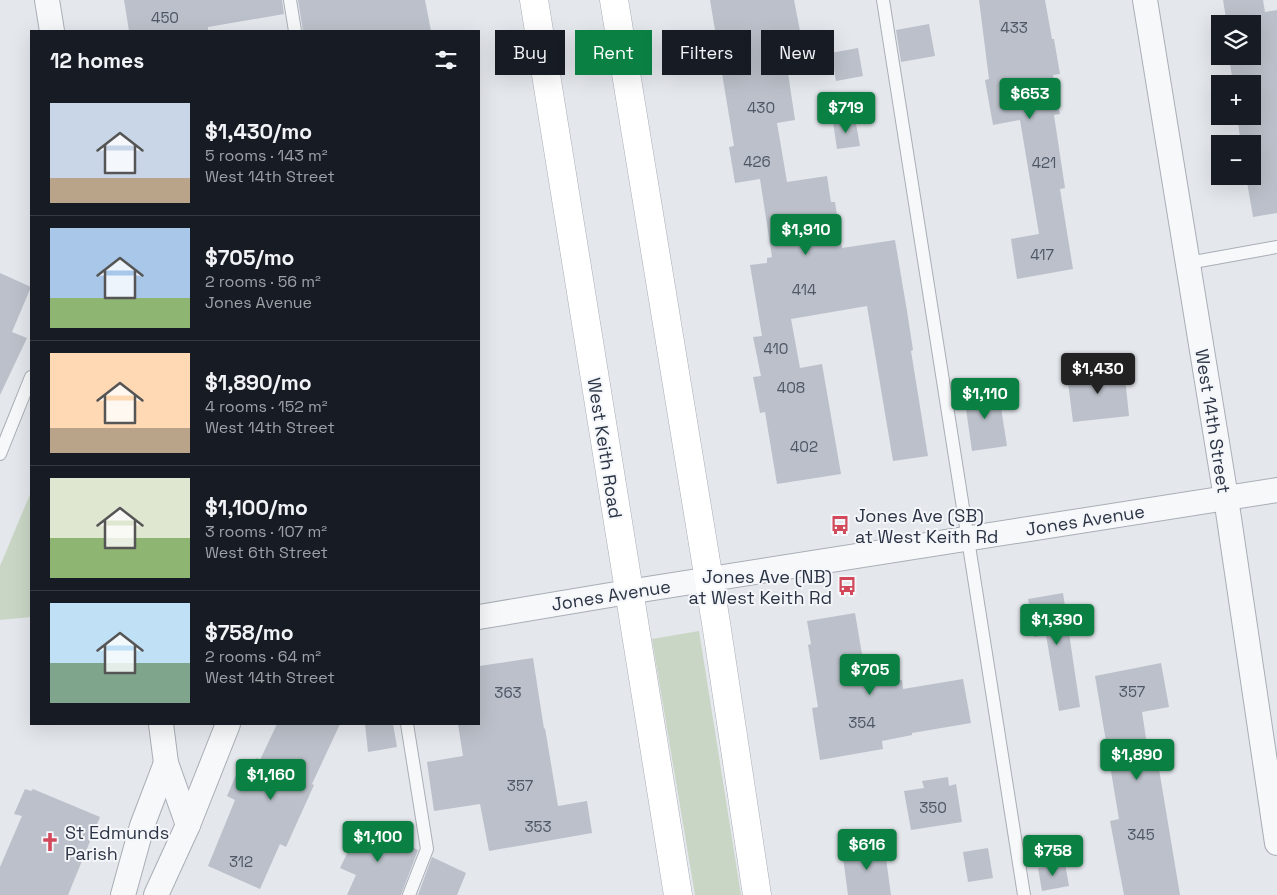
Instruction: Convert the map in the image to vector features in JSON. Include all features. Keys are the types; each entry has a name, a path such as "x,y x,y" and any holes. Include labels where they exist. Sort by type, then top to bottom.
{"main road":[{"name":"West Keith Road","path":"534,0 678,895"},
{"path":"614,0 716,623 758,895"}],"street":[{"path":"47,0 52,30"},
{"name":"West 14th Street","path":"1145,0 1226,498 1277,843"},
{"name":"Jones Avenue","path":"480,617 708,579 1277,490"},
{"path":"161,725 166,763 188,825"},
{"path":"156,895 188,825 228,725"},
{"path":"123,895 142,826 166,763"}],"lane":[{"path":"290,0 295,30"},
{"path":"883,0 1024,895"},
{"path":"1188,263 1277,247"},
{"path":"0,454 30,379"},
{"path":"407,725 427,849 409,895"}],"green space":[{"path":"30,494 30,617 0,620 0,566"},
{"path":"699,631 741,895 695,895 652,639"}],"building":[{"path":"124,0 282,0 284,14 208,27 208,30 129,30"},
{"path":"298,0 425,0 431,30 303,30"},
{"path":"710,0 794,0 800,30 761,30 761,75 788,75 795,120 777,123 787,182 827,176 831,202 835,202 842,248 895,240 928,456 893,461 867,306 791,319 800,368 822,364 841,474 777,484 765,412 760,413 753,377 761,376 753,337 762,336 750,265 767,263 767,258 772,257 760,179 735,183 729,147 734,146 722,75 751,75 751,30 715,30"},
{"path":"979,0 1045,0 1060,74 1053,75 1060,114 1054,115 1065,188 1060,189 1073,269 1017,279 1011,239 1039,234 1020,120 993,125 985,80 989,79"},
{"path":"1223,0 1263,0 1265,12 1277,10 1277,213 1253,217 1248,185 1261,185 1261,135 1240,135 1238,125 1261,125 1261,75 1232,75 1230,65 1261,65 1261,15 1226,15"},
{"path":"929,24 935,56 901,62 896,30"},
{"path":"858,48 863,76 836,81 834,52"},
{"path":"855,118 860,146 837,149 833,122"},
{"path":"0,273 30,287 30,289 12,332 27,338 0,395"},
{"path":"1124,368 1129,416 1073,422 1067,375"},
{"path":"998,389 1007,446 972,451 964,395"},
{"path":"1063,593 1080,707 1059,711 1046,635 1034,637 1028,599"},
{"path":"855,613 866,678 876,675 878,684 902,680 903,689 963,679 971,723 912,733 912,735 882,741 883,749 820,760 812,708 818,707 808,645 811,644 807,621"},
{"path":"533,658 558,806 587,801 592,833 489,851 480,804 434,811 427,762 463,756 458,725 480,725 480,666"},
{"path":"1161,663 1169,707 1142,712 1150,764 1158,763 1180,895 1124,895 1110,821 1119,819 1095,676"},
{"path":"277,725 340,725 312,784 314,785 286,847 280,844 260,889 208,866 235,800 227,796 236,775 246,779 256,758 260,760"},
{"path":"365,725 393,725 397,747 368,752"},
{"path":"948,777 949,786 956,784 962,822 911,830 904,791 924,788 922,781"},
{"name":"St Edmunds Parish","path":"25,789 31,791 33,789 100,817 68,895 0,895 0,867 22,816 14,814"},
{"path":"362,823 418,850 401,895 347,895 356,875 340,868"},
{"path":"884,844 891,895 848,895 842,850"},
{"path":"988,848 993,878 968,882 963,852"},
{"path":"432,857 466,873 457,895 418,895"},
{"path":"1065,864 1069,886 1042,891 1038,868"}],"place":[{"name":"Jones Ave (SB) at West Keith Rd","path":"840,525"},
{"name":"Jones Ave (NB) at West Keith Rd","path":"847,586"},
{"name":"St Edmunds Parish","path":"50,842"}]}
